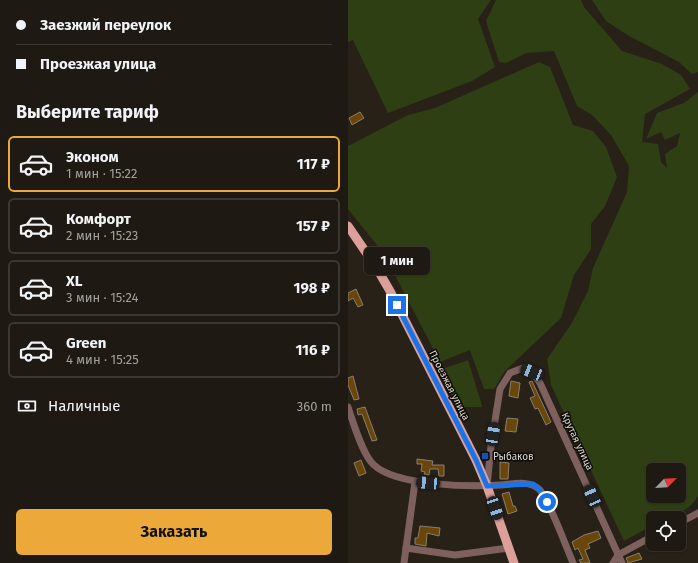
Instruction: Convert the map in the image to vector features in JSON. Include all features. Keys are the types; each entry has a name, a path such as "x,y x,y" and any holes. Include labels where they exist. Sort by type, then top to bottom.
{"main road":[{"name":"Проезжая улица","path":"348,226 376,267 390,291 476,460 487,486 514,563"}],"street":[{"name":"Крутая улица","path":"487,486 491,446 500,389 510,373 516,369 522,368 532,372 540,383 622,563"},
{"path":"348,407 360,442 374,465 392,475 416,482 487,486 527,483 533,484 540,490 573,563"},
{"path":"404,563 416,482"},
{"path":"686,519 698,513"},
{"path":"613,563 618,555 646,540"},
{"path":"406,548 455,555 509,548"},
{"path":"455,555 455,563"}],"green space":[{"path":"348,0 491,0 478,19 495,67 472,81 388,113 353,40 348,42"},
{"path":"496,0 581,0 584,7 622,51 662,64 681,75 690,89 645,114 642,142 658,144 661,162 667,168 665,154 677,146 680,133 665,140 661,132 646,139 657,113 684,103 698,92 698,496 690,506 683,511 646,511 646,529 624,541 551,385 547,359 572,323 588,291 593,268 627,192 629,166 611,135 592,115 577,106 554,51 526,53 506,63 499,62 486,21"},
{"path":"592,0 698,0 698,72 692,74 679,62 629,36 606,21"},
{"path":"539,62 550,67 573,125 593,131 606,147 617,177 605,206 591,224 591,249 574,275 561,318 505,371 494,389 484,389 470,350 440,362 384,254 348,209 348,146 408,115 435,108"},
{"path":"468,360 482,407 457,407 442,369"}],"building":[{"path":"360,112 364,118 352,125 349,118"},
{"path":"356,289 363,305 358,307 353,298 348,301 348,293"},
{"path":"353,376 359,399 354,400 348,385 348,378"},
{"path":"511,381 520,383 518,398 509,396"},
{"path":"532,381 551,422 546,425 538,408 535,409 530,398 535,396 529,382"},
{"path":"365,407 377,440 372,441 362,414 358,415 357,409"},
{"path":"507,418 518,419 516,432 505,431"},
{"path":"417,459 433,461 432,465 444,465 444,476 439,476 438,469 430,469 429,475 424,474 425,472 421,471 422,464 417,464"},
{"path":"361,460 366,473 359,476 354,463"},
{"path":"500,462 509,463 508,479 500,479"},
{"path":"509,492 513,506 515,506 517,511 508,514 502,494"},
{"path":"420,526 440,528 439,536 427,533 426,546 415,544 415,538 418,538"},
{"path":"598,531 601,538 588,544 590,548 585,550 590,563 581,563 579,560 583,559 578,548 575,550 572,542 584,535"},
{"path":"639,553 642,559 628,563 626,558"}],"place":[{"name":"Рыбаков","path":"485,456"}],"route":[{"path":"397,305 476,460 487,486 527,483 533,484 540,490 547,502"}]}
